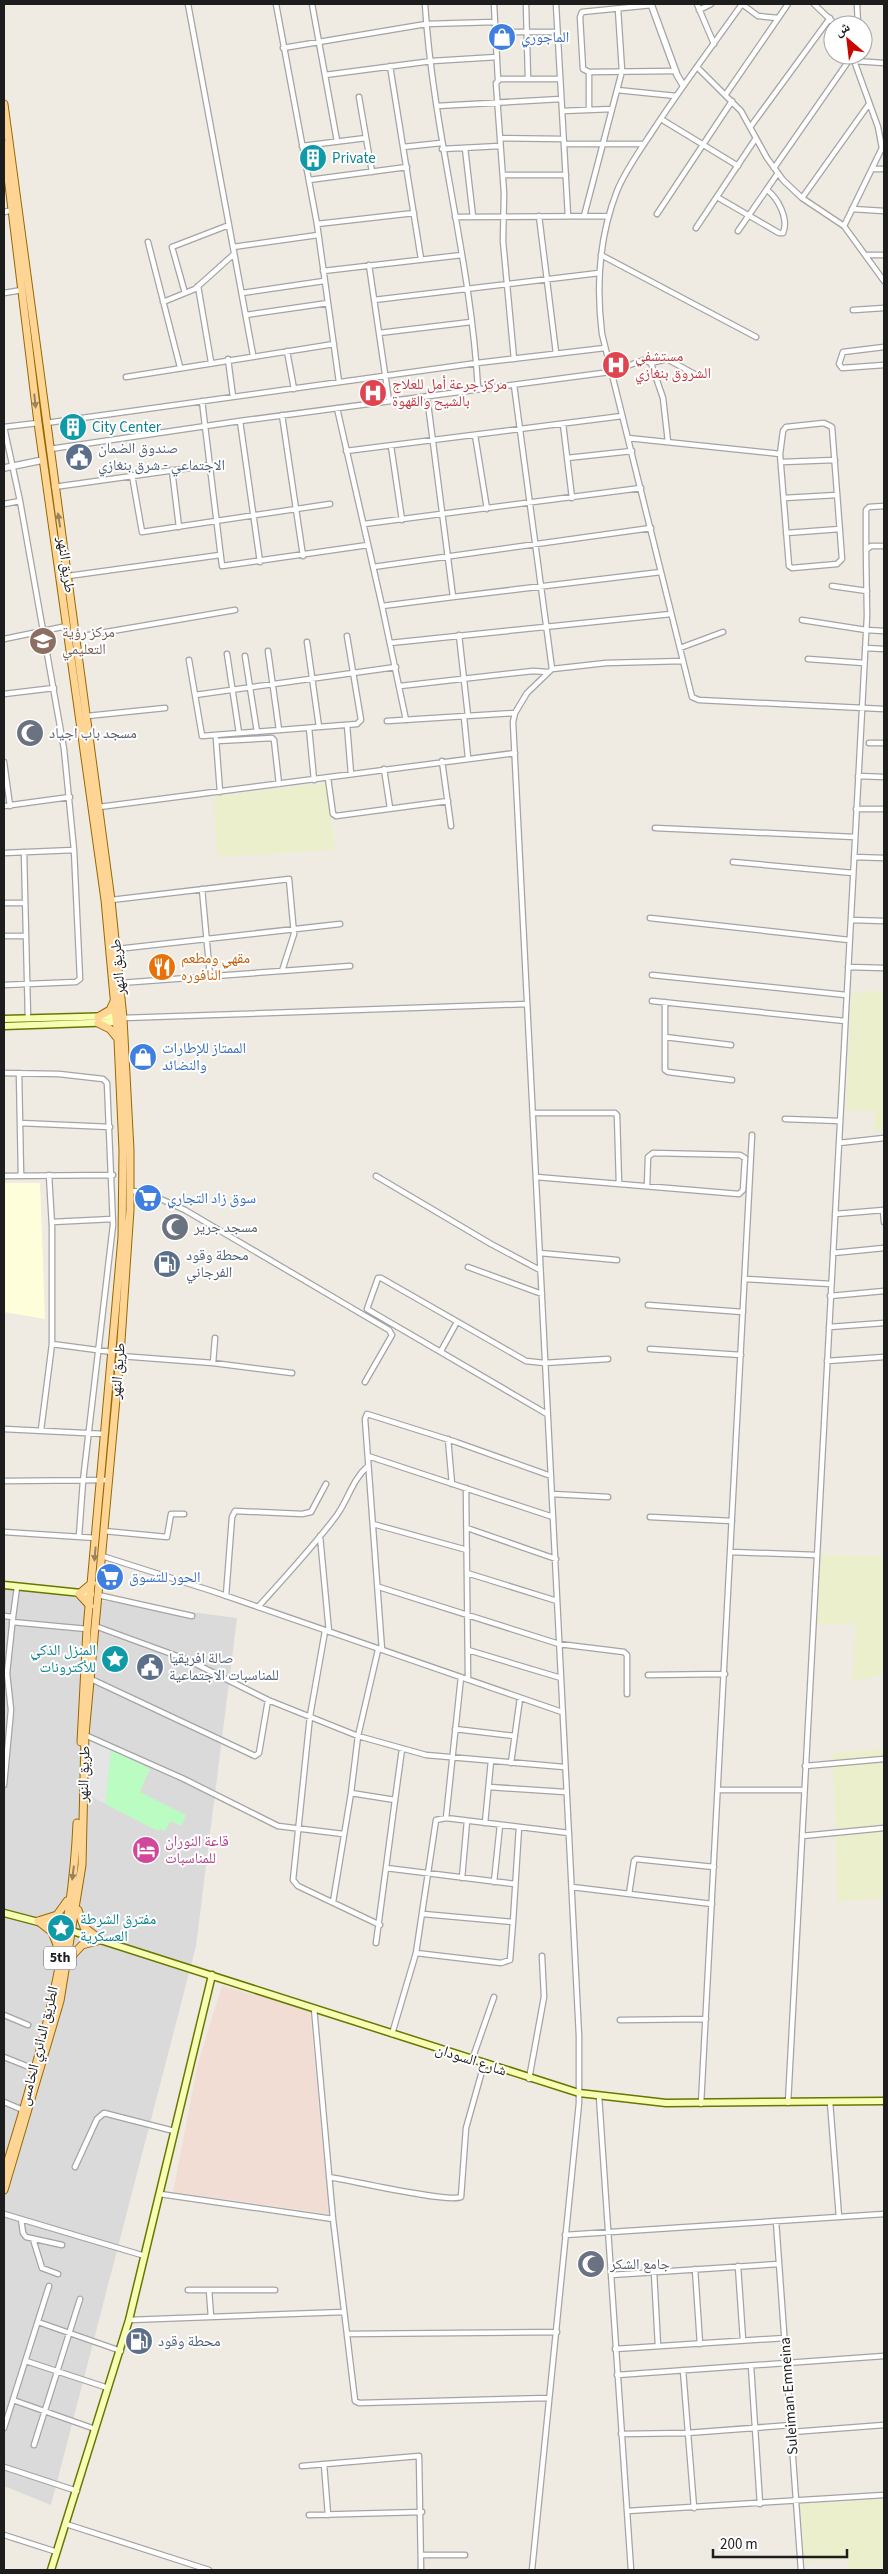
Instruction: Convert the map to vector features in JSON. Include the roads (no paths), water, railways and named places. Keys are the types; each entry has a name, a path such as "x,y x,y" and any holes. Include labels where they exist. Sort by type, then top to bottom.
{"main road":[{"name":"طريق النهر","path":"4,104 31,337 38,423 62,566 68,576 77,637 120,983 118,1040 123,1191 117,1354 106,1434 102,1556 90,1606 87,1629 82,1835"},
{"name":"طريق النهر","path":"4,144 23,290 50,449 68,626 105,900 119,1019 130,1191 128,1255 105,1481 96,1538 92,1583 95,1626 91,1679 83,1736"},
{"path":"98,1020 110,1010 116,996"},
{"path":"4,1019 98,1020 110,1029 118,1040"},
{"path":"4,1026 119,1019"},
{"path":"79,1594 92,1583"},
{"path":"4,1585 94,1595"},
{"path":"79,1594 90,1606"},
{"name":"الطريق الدائري الخامس","path":"4,2190 60,2001 68,1962 70,1894 83,1736"},
{"name":"الطريق الدائري الخامس","path":"4,2173 51,2007 60,1957 77,1904 82,1865 82,1835"},
{"path":"38,1921 57,1915 70,1894"},
{"path":"77,1904 79,1918 84,1927 101,1940"},
{"name":"شارع السودان","path":"4,1913 101,1940 530,2079 579,2093 646,2102 701,2104 884,2101"},
{"path":"38,1921 52,1932 57,1940 60,1957"},
{"path":"68,1962 82,1945 101,1940"},
{"path":"51,2570 121,2351 212,1975"}],"street":[{"path":"188,4 253,355"},
{"path":"276,4 317,224 339,382"},
{"path":"312,4 337,141"},
{"path":"425,4 441,143 462,256 477,363 478,389"},
{"path":"494,4 498,80 497,102 503,175 506,284 514,359"},
{"path":"526,4 528,79"},
{"path":"556,4 568,216"},
{"path":"675,71 589,72 583,68 580,14 652,4 675,71 683,85"},
{"path":"697,4 714,44"},
{"path":"699,10 711,4"},
{"path":"778,18 758,16 742,4 683,85 644,144 618,190 609,216 599,273 599,308 605,348 691,695 699,700 884,709"},
{"path":"726,94 788,4"},
{"path":"814,4 827,15"},
{"path":"822,4 822,11"},
{"path":"584,216 622,71 618,9"},
{"path":"283,48 426,24 495,22"},
{"path":"751,126 823,28"},
{"path":"496,32 557,32"},
{"path":"325,75 432,61 497,56"},
{"path":"738,231 767,190 776,170 845,65"},
{"path":"844,226 880,154 882,141 855,65"},
{"path":"390,66 422,259"},
{"path":"697,67 732,101 751,126 756,138 776,170 802,198 844,226 867,255 884,281"},
{"path":"589,72 589,110"},
{"path":"498,80 559,79"},
{"path":"617,90 676,96"},
{"path":"359,97 372,172"},
{"path":"437,106 561,99"},
{"path":"657,214 732,101"},
{"path":"802,198 869,104"},
{"path":"562,112 612,110"},
{"path":"661,118 738,166"},
{"path":"302,146 366,138"},
{"path":"500,138 602,144 644,144"},
{"path":"696,228 756,138"},
{"path":"403,147 441,143"},
{"path":"442,149 500,146"},
{"path":"465,148 472,218"},
{"path":"309,180 407,167"},
{"path":"873,169 884,169"},
{"path":"503,175 566,175"},
{"path":"716,198 779,233 783,233 785,228 778,200 767,190"},
{"path":"852,209 884,211"},
{"path":"4,212 13,210"},
{"path":"317,224 414,213"},
{"path":"539,216 556,353"},
{"path":"456,217 609,216"},
{"path":"185,293 172,247 229,225"},
{"path":"233,247 318,235"},
{"path":"148,242 180,367"},
{"path":"163,302 198,286 234,254"},
{"path":"601,255 756,337"},
{"path":"867,255 884,255"},
{"path":"323,271 462,256"},
{"path":"369,265 389,401"},
{"path":"374,300 599,273"},
{"path":"242,293 324,281"},
{"path":"198,286 211,362"},
{"path":"4,293 23,290"},
{"path":"246,316 328,303"},
{"path":"853,310 884,308"},
{"path":"379,333 471,322"},
{"path":"126,377 253,355 334,344"},
{"path":"884,347 843,352 839,364 842,368 884,365"},
{"path":"46,423 477,363 605,348"},
{"path":"287,350 294,389"},
{"path":"228,359 234,397"},
{"path":"50,449 240,420 610,372 644,360 652,363 667,359 698,376"},
{"path":"652,363 663,398 668,442"},
{"path":"514,385 548,626 550,671"},
{"path":"427,396 453,597"},
{"path":"202,401 223,567 368,545"},
{"path":"337,408 396,667 406,720"},
{"path":"282,415 303,556"},
{"path":"346,451 622,416"},
{"path":"240,420 260,562"},
{"path":"4,986 76,982 80,980 70,797 44,631 4,427 38,423"},
{"path":"824,423 832,427 834,460 842,559 840,562 792,568 788,562 780,454 784,428 824,423"},
{"path":"563,424 572,498"},
{"path":"475,435 487,509"},
{"path":"628,438 780,454"},
{"path":"391,446 402,520"},
{"path":"567,458 632,451"},
{"path":"4,468 43,460"},
{"path":"782,462 834,460"},
{"path":"54,487 211,465"},
{"path":"172,470 179,527"},
{"path":"132,475 141,532 330,504"},
{"path":"364,524 531,504 641,488"},
{"path":"784,498 837,496"},
{"path":"4,504 20,501"},
{"path":"788,2104 866,630 866,510 869,507 884,506"},
{"path":"373,567 651,528"},
{"path":"786,533 840,529"},
{"path":"866,550 871,546 884,546"},
{"path":"68,576 220,555"},
{"path":"382,606 542,585 662,572"},
{"path":"832,586 867,591"},
{"path":"77,637 235,610"},
{"path":"390,643 459,634 671,614"},
{"path":"802,620 884,631"},
{"path":"4,639 68,626"},
{"path":"680,648 723,632"},
{"path":"459,634 465,678 468,758"},
{"path":"189,660 202,736 357,724 361,720 347,636"},
{"path":"307,642 319,727"},
{"path":"865,648 884,649"},
{"path":"268,651 279,730"},
{"path":"227,654 239,733"},
{"path":"245,656 257,732"},
{"path":"808,659 864,663"},
{"path":"400,686 533,671 550,671 606,663 683,661"},
{"path":"195,695 396,667"},
{"path":"532,2570 557,2332 579,2093 572,1887 565,1792 554,1517 544,1363 515,753 515,713 527,692 550,671"},
{"path":"4,694 54,688"},
{"path":"87,716 165,708"},
{"path":"387,721 515,713"},
{"path":"348,725 351,774"},
{"path":"309,728 314,780"},
{"path":"216,735 220,792"},
{"path":"217,741 272,738 280,784"},
{"path":"869,743 884,743"},
{"path":"99,807 515,753"},
{"path":"442,761 451,826"},
{"path":"4,762 10,806"},
{"path":"384,769 390,808"},
{"path":"858,776 884,777"},
{"path":"328,778 334,816 448,801"},
{"path":"4,806 70,797"},
{"path":"856,808 884,810"},
{"path":"655,828 855,837"},
{"path":"4,853 74,850"},
{"path":"24,852 28,1019"},
{"path":"854,857 884,858"},
{"path":"733,862 853,873"},
{"path":"111,900 289,879 294,936 282,971"},
{"path":"202,889 210,976"},
{"path":"4,903 25,903"},
{"path":"650,918 849,940"},
{"path":"850,920 884,921"},
{"path":"117,948 340,924"},
{"path":"4,936 26,936"},
{"path":"120,983 350,966"},
{"path":"848,967 884,968"},
{"path":"652,975 846,995"},
{"path":"652,1001 845,1021"},
{"path":"665,1002 664,1066 668,1072 732,1080"},
{"path":"119,1019 527,1004"},
{"path":"665,1037 731,1045"},
{"path":"4,1073 105,1080 107,1083 114,1219 83,1481 79,1536"},
{"path":"19,1073 21,1175"},
{"path":"533,1113 615,1113 617,1115 619,1184"},
{"path":"785,1119 840,1121"},
{"path":"20,1124 110,1127"},
{"path":"701,2104 752,1136"},
{"path":"839,1142 884,1138"},
{"path":"536,1177 739,1194 743,1190 745,1158 740,1155 654,1152 648,1157 647,1186"},
{"path":"41,1430 52,1344 52,1222 49,1175"},
{"path":"4,1176 113,1175"},
{"path":"376,1176 491,1244 540,1270"},
{"path":"130,1191 145,1192 185,1210 390,1330 392,1335 366,1382"},
{"path":"835,1214 884,1210 884,1222"},
{"path":"52,1222 114,1219"},
{"path":"833,1253 884,1248"},
{"path":"540,1253 617,1260"},
{"path":"468,1267 542,1294"},
{"path":"547,1414 366,1308 378,1278 526,1361 544,1363 608,1360"},
{"path":"745,1279 831,1284"},
{"path":"830,1296 884,1291"},
{"path":"648,1305 743,1312"},
{"path":"441,1351 457,1322"},
{"path":"829,1327 884,1323"},
{"path":"213,1363 215,1338"},
{"path":"52,1344 117,1354 292,1373"},
{"path":"650,1349 741,1355"},
{"path":"826,1362 884,1356"},
{"path":"333,1902 343,1834 352,1793 358,1736 380,1650 379,1587 368,1466 365,1419 367,1414 448,1439 551,1476"},
{"path":"4,1429 106,1434"},
{"path":"448,1439 452,1484"},
{"path":"368,1456 554,1517"},
{"path":"258,1607 339,1512 354,1481 368,1466"},
{"path":"4,1481 105,1481"},
{"path":"226,1596 232,1518 235,1511 302,1514 310,1512 326,1484"},
{"path":"466,1488 468,1679"},
{"path":"552,1494 608,1498"},
{"path":"104,1531 167,1537 171,1514 184,1514"},
{"path":"650,1517 732,1521"},
{"path":"373,1524 467,1550"},
{"path":"467,1528 556,1559"},
{"path":"4,1532 96,1538"},
{"path":"320,1536 327,1631 310,1716 297,1829 294,1882 380,1925"},
{"path":"731,1552 816,1555"},
{"path":"102,1556 226,1596 562,1712"},
{"path":"467,1573 557,1601"},
{"path":"4,1785 11,1710 5,1672 17,1586"},
{"path":"379,1587 558,1644 624,1652 627,1655 627,1694"},
{"path":"94,1595 192,1616"},
{"path":"4,1616 13,1620 87,1629"},
{"path":"95,1626 188,1660 268,1700 358,1736 402,1749 452,1758 564,1767"},
{"path":"468,1650 561,1678"},
{"path":"648,1675 724,1674"},
{"path":"446,1818 461,1677"},
{"path":"91,1679 255,1756 258,1753 268,1700"},
{"path":"511,1763 520,1698"},
{"path":"4,1709 11,1710"},
{"path":"455,1729 515,1736"},
{"path":"83,1736 184,1779 264,1820 297,1829 343,1834"},
{"path":"376,1943 380,1925 402,1749"},
{"path":"805,1766 884,1759"},
{"path":"485,1823 491,1761"},
{"path":"489,1787 565,1792"},
{"path":"719,1790 804,1790"},
{"path":"352,1793 395,1800"},
{"path":"392,2034 411,1964 416,1953 429,1874 434,1823 439,1819 446,1818 569,1833"},
{"path":"462,1878 467,1821"},
{"path":"494,1882 500,1825"},
{"path":"416,1953 502,1963 510,1960 518,1827"},
{"path":"802,1836 884,1828"},
{"path":"629,1894 634,1861 636,1859 714,1867"},
{"path":"386,1868 514,1884"},
{"path":"572,1887 712,1904"},
{"path":"423,1914 513,1922"},
{"path":"530,2079 544,1997 542,1956"},
{"path":"472,2060 494,1997"},
{"path":"314,2008 333,2219 355,2400 358,2403 549,2398"},
{"path":"4,2015 28,2025"},
{"path":"620,2020 706,2019"},
{"path":"4,2057 34,2069"},
{"path":"329,2177 436,2196 461,2197 466,2128 484,2064"},
{"path":"599,2096 631,2570"},
{"path":"4,2102 23,2110"},
{"path":"830,2102 839,2217"},
{"path":"75,2167 97,2119 104,2114 174,2131"},
{"path":"160,2194 333,2219"},
{"path":"4,2214 145,2256"},
{"path":"565,2235 607,2234 884,2214"},
{"path":"21,2219 23,2233 33,2240 62,2245"},
{"name":"Suleiman Emneina","path":"776,2221 801,2570"},
{"path":"33,2240 42,2268 58,2274"},
{"path":"611,2275 779,2264"},
{"path":"738,2266 743,2340"},
{"path":"695,2269 700,2344"},
{"path":"654,2272 658,2346"},
{"path":"4,2428 50,2286"},
{"path":"188,2290 276,2290"},
{"path":"209,2290 211,2317"},
{"path":"34,2444 80,2299"},
{"path":"129,2320 344,2312"},
{"path":"38,2322 121,2351"},
{"path":"347,2334 557,2332"},
{"path":"615,2349 785,2338"},
{"path":"617,2375 884,2356"},
{"path":"26,2361 108,2388"},
{"path":"751,2366 760,2504"},
{"path":"683,2370 694,2508"},
{"path":"13,2400 95,2429"},
{"path":"621,2434 792,2425"},
{"path":"792,2432 884,2425"},
{"path":"302,2466 419,2456 422,2512 421,2570"},
{"path":"324,2464 328,2515"},
{"path":"4,2467 77,2491"},
{"path":"626,2511 884,2495"},
{"path":"309,2515 422,2512"},
{"path":"66,2524 209,2570"},
{"path":"4,2535 57,2552"},
{"path":"421,2555 465,2554"}],"place":[{"name":"الماجوري","path":"502,37"},
{"name":"Private","path":"313,158"},
{"name":"مستشفي الشروق بنغازي","path":"616,365"},
{"name":"مركز جرعة أمل للعلاج بالشيح والقهوة","path":"373,393"},
{"name":"City Center","path":"73,427"},
{"name":"صندوق الضمان الاجتماعي - شرق بنغازي","path":"79,457"},
{"name":"مركز رؤية التعليمي","path":"43,641"},
{"name":"مسجد باب اجياد","path":"30,733"},
{"name":"مقهي ومطعم النافوره","path":"162,967"},
{"name":"الممتاز للإطارات والنضائد","path":"143,1057"},
{"name":"سوق زاد التجاري","path":"148,1198"},
{"name":"مسجد جرير","path":"175,1227"},
{"name":"محطة وقود الفرجاني","path":"167,1264"},
{"name":"الحور للتسوق","path":"110,1577"},
{"name":"المنزل الذكي للأكترونات","path":"115,1659"},
{"name":"صالة افريقيا للمناسبات الاجتماعية","path":"150,1667"},
{"name":"قاعة النوران للمناسبات","path":"146,1850"},
{"name":"مفترق الشرطة العسكرية","path":"61,1928"},
{"name":"جامع الشكر","path":"591,2264"},
{"name":"محطة وقود","path":"139,2341"}]}
